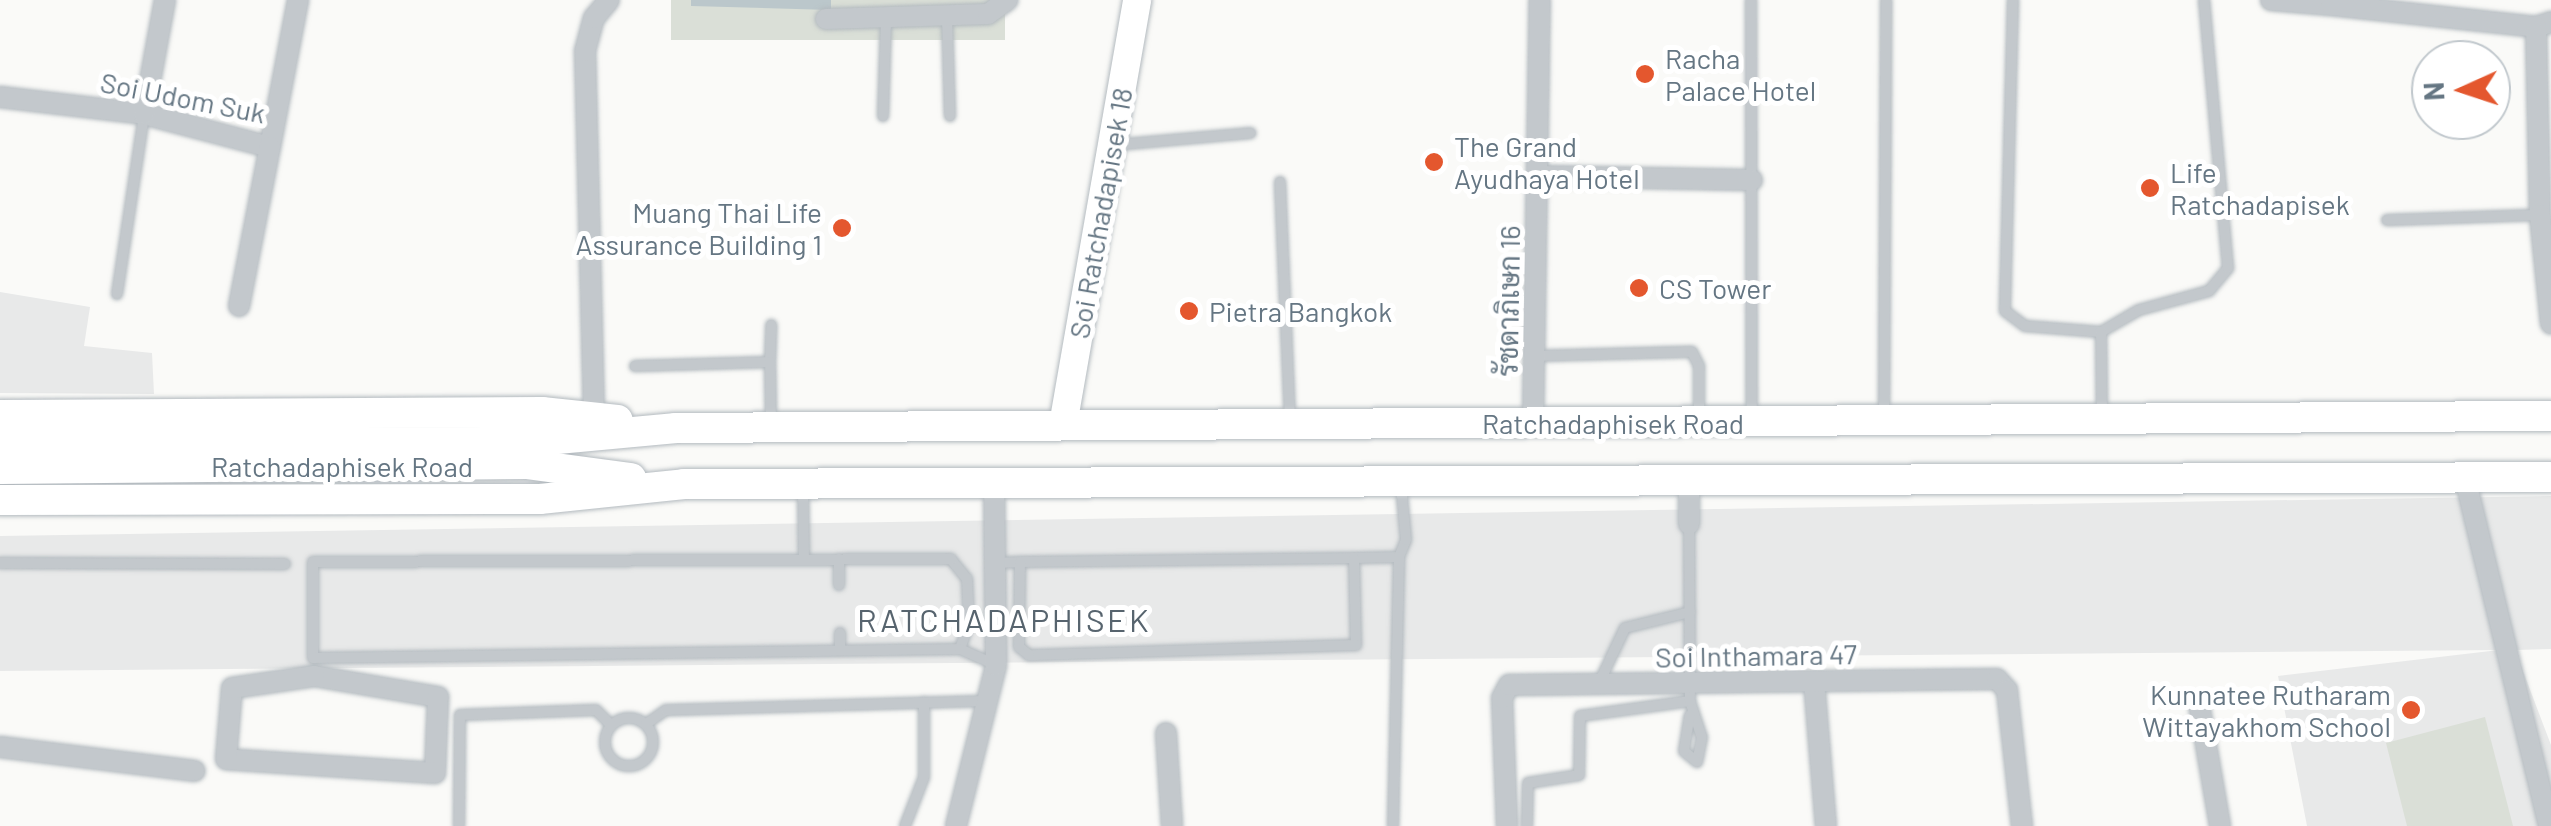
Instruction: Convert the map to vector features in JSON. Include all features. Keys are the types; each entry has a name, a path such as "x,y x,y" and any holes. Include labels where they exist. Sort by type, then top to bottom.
{"main road":[{"name":"Ratchadaphisek Road","path":"0,415 594,417 676,428"},
{"name":"Ratchadaphisek Road","path":"0,444 525,442 676,428 2551,416"},
{"name":"Ratchadaphisek Road","path":"0,469 526,464 684,484"},
{"name":"Ratchadaphisek Road","path":"0,500 540,499 684,484 1689,484 2551,477"}],"street":[{"path":"144,114 165,0"},
{"name":"Soi Udom Suk","path":"0,98 144,114 270,147 298,0"},
{"path":"594,417 585,51 594,18 609,0"},
{"path":"826,19 865,9 886,18 988,14 1006,0"},
{"name":"Soi Ratchadapisek 18","path":"1062,426 1137,0"},
{"name":"รัชดาภิเษก 16","path":"1533,424 1540,0"},
{"path":"2271,0 2331,2 2544,24 2540,215 2551,324"},
{"path":"239,306 270,147"},
{"path":"1537,176 1752,180"},
{"path":"2465,478 2549,826"},
{"path":"956,826 996,665 994,483"},
{"path":"1689,484 1689,524"},
{"path":"314,667 438,697 434,774 226,759 232,688 314,667"},
{"path":"1814,680 1826,826"},
{"name":"Soi Inthamara 47","path":"1507,826 1502,688 1598,686 1690,692 1814,680 2005,683 2022,826"},
{"path":"2199,704 2220,826"},
{"path":"1166,733 1172,826"},
{"path":"0,746 195,770"}],"lane":[{"path":"1752,0 1752,422"},
{"path":"1884,421 1886,0"},
{"path":"2013,0 2005,311 2025,326 2101,332 2139,310 2209,291 2228,268 2204,0"},
{"path":"947,17 950,116"},
{"path":"883,116 886,18"},
{"path":"117,294 144,114"},
{"path":"1112,145 1250,134"},
{"path":"1280,182 1290,425"},
{"path":"2387,220 2540,215"},
{"path":"771,325 771,428"},
{"path":"2101,332 2102,420"},
{"path":"1534,356 1692,352 1699,366 1700,422"},
{"path":"635,366 770,362"},
{"path":"803,484 804,560"},
{"path":"1393,826 1399,557 1406,540 1401,484"},
{"path":"1689,524 1690,714"},
{"path":"996,562 1399,557"},
{"path":"1020,562 1019,647 1029,654 1348,649 1357,638 1354,558"},
{"path":"839,559 840,585"},
{"path":"960,648 968,623 968,579 951,559 313,562 314,667 960,648 996,665"},
{"path":"0,563 285,564"},
{"path":"1598,686 1625,628 1690,612"},
{"path":"840,633 840,650"},
{"path":"1527,826 1528,783 1579,775 1580,716 1690,692"},
{"path":"646,724 666,710 989,701"},
{"path":"905,826 924,777 924,702"},
{"path":"459,826 460,715 596,710 611,725"},
{"path":"632,718 646,724 653,739 649,755 628,766 607,754 611,725 632,718"}],"shaded area":[{"path":"671,0 1005,0 1005,40 671,40"},
{"path":"691,0 831,0 831,10 691,6"},
{"path":"0,292 90,307 84,346 152,353 154,394 0,393"},
{"path":"2551,496 2551,649 2515,650 2551,745 2551,826 2307,826 2278,676 2499,650 0,671 0,536"},
{"path":"2485,717 2513,826 2407,826 2386,743"}],"place":[{"name":"Racha Palace Hotel","path":"1645,74"},
{"name":"The Grand Ayudhaya Hotel","path":"1434,162"},
{"name":"Life Ratchadapisek","path":"2150,188"},
{"name":"Muang Thai Life Assurance Building 1","path":"842,228"},
{"name":"CS Tower","path":"1639,288"},
{"name":"Pietra Bangkok","path":"1189,311"},
{"name":"Kunnatee Rutharam Wittayakhom School","path":"2411,710"}],"district":[{"name":"RATCHADAPHISEK","path":"1004,619"}]}
